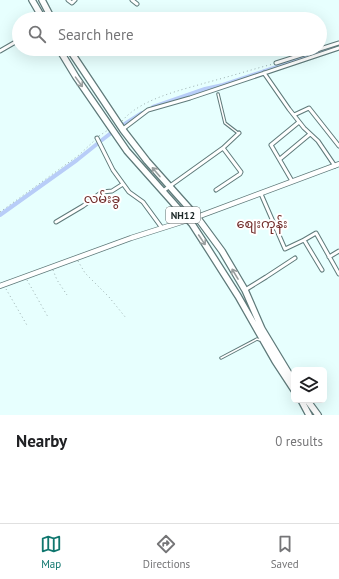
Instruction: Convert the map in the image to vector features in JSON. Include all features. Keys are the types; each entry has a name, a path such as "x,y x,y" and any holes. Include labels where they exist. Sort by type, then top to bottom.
{"highway":[{"path":"42,0 48,12"},
{"path":"34,1 40,12"},
{"name":"NH12","path":"63,56 127,151 192,224 238,296 291,385"},
{"name":"NH12","path":"74,56 123,130 147,161 197,217 222,251 245,290 262,329 291,377"},
{"path":"302,403 309,415"},
{"path":"309,403 318,415"}],"street":[{"path":"68,0 72,3 75,0"},
{"path":"132,0 136,4"},
{"path":"327,47 339,43"},
{"path":"0,51 12,44"},
{"path":"327,52 339,48"},
{"path":"276,63 298,56"},
{"path":"123,130 123,128 148,110 315,56"},
{"path":"2,285 76,257 186,219 197,217 337,165 294,115 264,73"},
{"path":"294,115 306,108 309,108 339,146"},
{"path":"292,181 271,145 300,122"},
{"path":"163,191 170,188 223,148 239,133"},
{"path":"280,159 310,134"},
{"path":"96,138 113,170 123,184 129,192 143,202 162,228"},
{"path":"216,190 241,172 223,148"},
{"path":"56,222 83,206 102,192 112,191 123,184"},
{"path":"261,194 285,249 316,233 339,274"},
{"path":"304,240 322,270"},
{"path":"329,257 339,251"},
{"path":"245,290 295,258"}],"lane":[{"path":"218,94 225,123 239,133"},
{"path":"221,358 257,339 264,341"}],"path":[{"path":"76,257 80,267 109,297 126,318"},
{"path":"52,266 57,280 68,295"},
{"path":"25,276 48,317"},
{"path":"2,285 28,327"}],"waterway":[{"path":"327,50 339,46"},
{"path":"153,107 309,56"},
{"path":"120,127 142,113"},
{"path":"102,140 111,133"},
{"path":"0,215 97,144"}],"district":[{"name":"လမ်းခွ","path":"102,198"},
{"name":"စျေးကုန်း","path":"262,223"}]}
